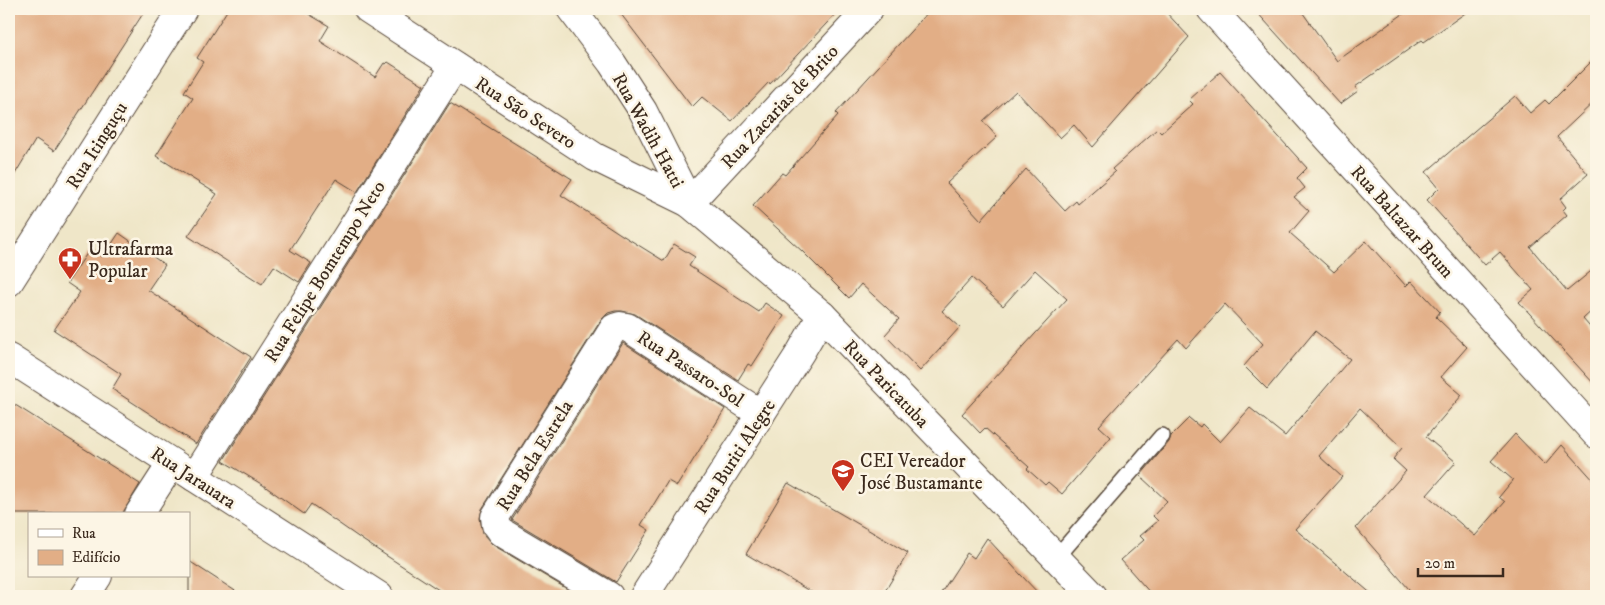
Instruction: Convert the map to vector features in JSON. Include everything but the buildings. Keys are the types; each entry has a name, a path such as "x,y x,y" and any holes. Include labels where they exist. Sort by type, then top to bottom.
{"street":[{"name":"Rua Itinguçu","path":"9,282 183,9"},
{"name":"Rua São Severo","path":"368,9 595,157 690,204"},
{"name":"Rua Wadih Hatti","path":"571,9 612,63 643,111 690,204"},
{"name":"Rua Zacarias de Brito","path":"690,204 869,9"},
{"name":"Rua Baltazar Brum","path":"1211,9 1596,434"},
{"name":"Rua Felipe Bomtempo Neto","path":"141,512 183,470 455,66"},
{"name":"Rua Paricatuba","path":"690,204 822,315 1093,596"},
{"name":"Rua Buriti Alegre","path":"644,596 800,353 822,315"},
{"name":"Rua Passaro-Sol","path":"620,326 627,327 761,414"},
{"name":"Rua Bela Estrela","path":"609,596 502,532 496,525 495,517 614,328 620,326"},
{"name":"Rua Jarauara","path":"9,358 379,596"},
{"path":"85,596 97,578"}],"lane":[{"path":"1056,558 1162,436"}],"place":[{"name":"Ultrafarma Popular","path":"70,280"},
{"name":"CEI Vereador José Bustamante","path":"843,492"}]}
